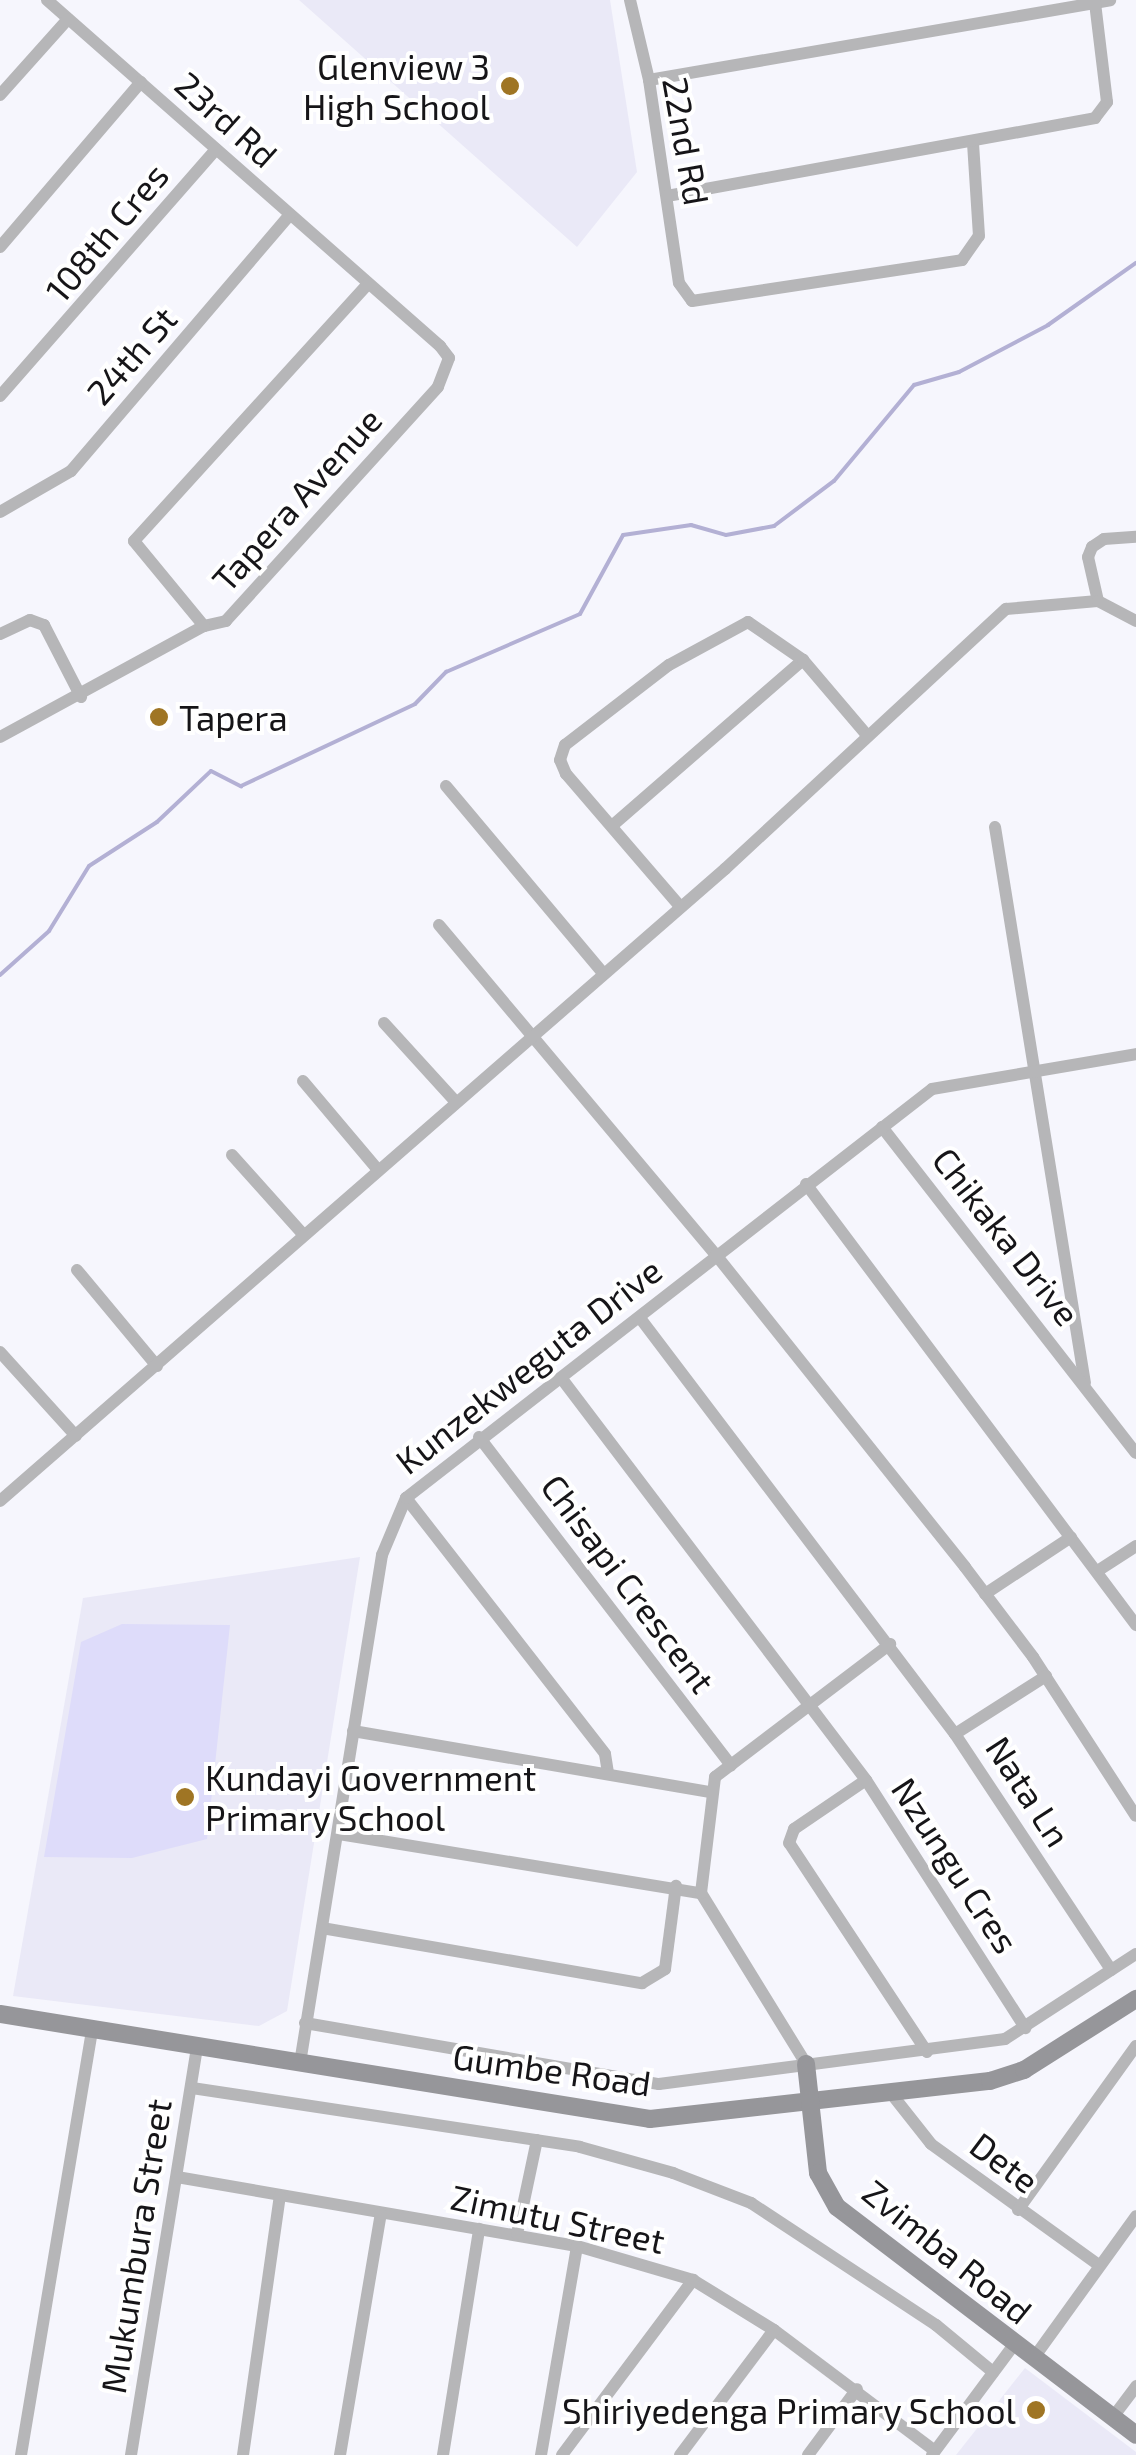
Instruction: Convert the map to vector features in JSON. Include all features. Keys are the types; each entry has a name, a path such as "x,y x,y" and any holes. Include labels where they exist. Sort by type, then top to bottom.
{"street":[{"name":"23rd Rd","path":"47,0 368,284"},
{"name":"22nd Rd","path":"630,0 649,80 682,293 701,303 962,260 978,244 973,144"},
{"path":"649,80 1110,0"},
{"path":"668,196 973,144 1104,111 1095,3"},
{"path":"0,96 68,19"},
{"name":"108th Cres","path":"0,247 140,82"},
{"name":"108th Cres","path":"0,396 216,149"},
{"name":"24th St","path":"0,512 72,470 290,215"},
{"name":"Tapera Avenue","path":"368,284 440,346 449,358 448,373 226,621 204,626 134,541 368,284"},
{"path":"1098,601 1088,557 1092,547 1104,539 1136,537"},
{"path":"0,1501 678,904 725,868 1006,608 1098,601 1136,621"},
{"path":"0,634 30,620 44,625 81,696"},
{"path":"678,904 566,774 560,760 565,746 669,665 734,625 748,622 767,630 803,660 866,734"},
{"path":"0,736 81,696 204,626"},
{"path":"613,825 803,660"},
{"path":"446,786 602,972"},
{"name":"Chikaka Drive","path":"995,826 1085,1383"},
{"path":"439,925 716,1255 986,1594 1046,1676 1136,1816"},
{"path":"384,1023 456,1102"},
{"name":"Kunzekweguta Drive","path":"300,2063 382,1555 406,1498 479,1437 562,1379 932,1089 1136,1054"},
{"path":"303,1081 378,1170"},
{"name":"Chikaka Drive","path":"882,1127 1136,1452"},
{"path":"232,1155 302,1233"},
{"path":"806,1184 1099,1570 1136,1625"},
{"path":"77,1270 157,1366"},
{"path":"640,1318 955,1734"},
{"path":"0,1352 76,1436"},
{"path":"562,1379 866,1780"},
{"name":"Chisapi Crescent","path":"479,1437 730,1765"},
{"path":"406,1498 605,1754 608,1773"},
{"path":"986,1594 1071,1537"},
{"path":"1099,1570 1136,1546"},
{"path":"806,2064 701,1893 709,1792 715,1777 890,1644"},
{"name":"Nata Ln","path":"1046,1676 955,1734 1111,1970"},
{"path":"352,1731 709,1792"},
{"name":"Nzungu Cres","path":"927,2052 789,1843 794,1828 866,1780 1025,2028"},
{"path":"339,1834 701,1893"},
{"path":"322,1928 642,1983 666,1969 676,1886"},
{"path":"306,2023 659,2084 974,2047 1025,2028 1136,1954"},
{"name":"Gumbe Road","path":"0,2014 650,2119 990,2081 1024,2070 1136,1999"},
{"path":"21,2455 92,2029"},
{"path":"1018,2210 1136,2046"},
{"name":"Mukumbura Street","path":"131,2455 197,2047"},
{"name":"Zvimba Road","path":"806,2064 818,2172 837,2207 1013,2346 1136,2435"},
{"path":"192,2088 537,2140 673,2173 751,2202 936,2325 993,2372"},
{"name":"Dete","path":"890,2092 931,2144 1099,2266"},
{"path":"516,2234 537,2140"},
{"name":"Zimutu Street","path":"177,2176 577,2246 694,2280 774,2330 857,2390 934,2453"},
{"path":"242,2455 280,2196"},
{"path":"340,2455 382,2213"},
{"path":"1032,2359 1136,2216"},
{"path":"442,2455 479,2229"},
{"path":"541,2455 577,2246"},
{"path":"562,2455 694,2280"},
{"path":"680,2455 774,2330"},
{"path":"934,2453 1013,2346"},
{"path":"1113,2417 1136,2386"},
{"path":"808,2455 857,2390"}],"shaded area":[{"name":"Glenview 3 High School","path":"299,0 610,0 637,172 577,247"},
{"name":"Kundayi Government Primary School","path":"360,1557 287,2011 259,2026 13,1996 83,1598"},
{"path":"122,1624 230,1625 207,1839 132,1858 44,1857 81,1642"},
{"name":"Shiriyedenga Primary School","path":"1025,2368 1136,2452 1136,2455 956,2455"}],"waterway":[{"path":"0,975 49,931 89,866 157,822 211,771 241,786 415,704 446,672 580,614 623,535 691,525 726,535 774,526 834,481 914,385 959,372 1048,325 1136,263"}],"place":[{"name":"Glenview 3 High School","path":"510,86"},
{"name":"Tapera","path":"159,717"},
{"name":"Kundayi Government Primary School","path":"185,1797"},
{"name":"Shiriyedenga Primary School","path":"1036,2410"}]}
